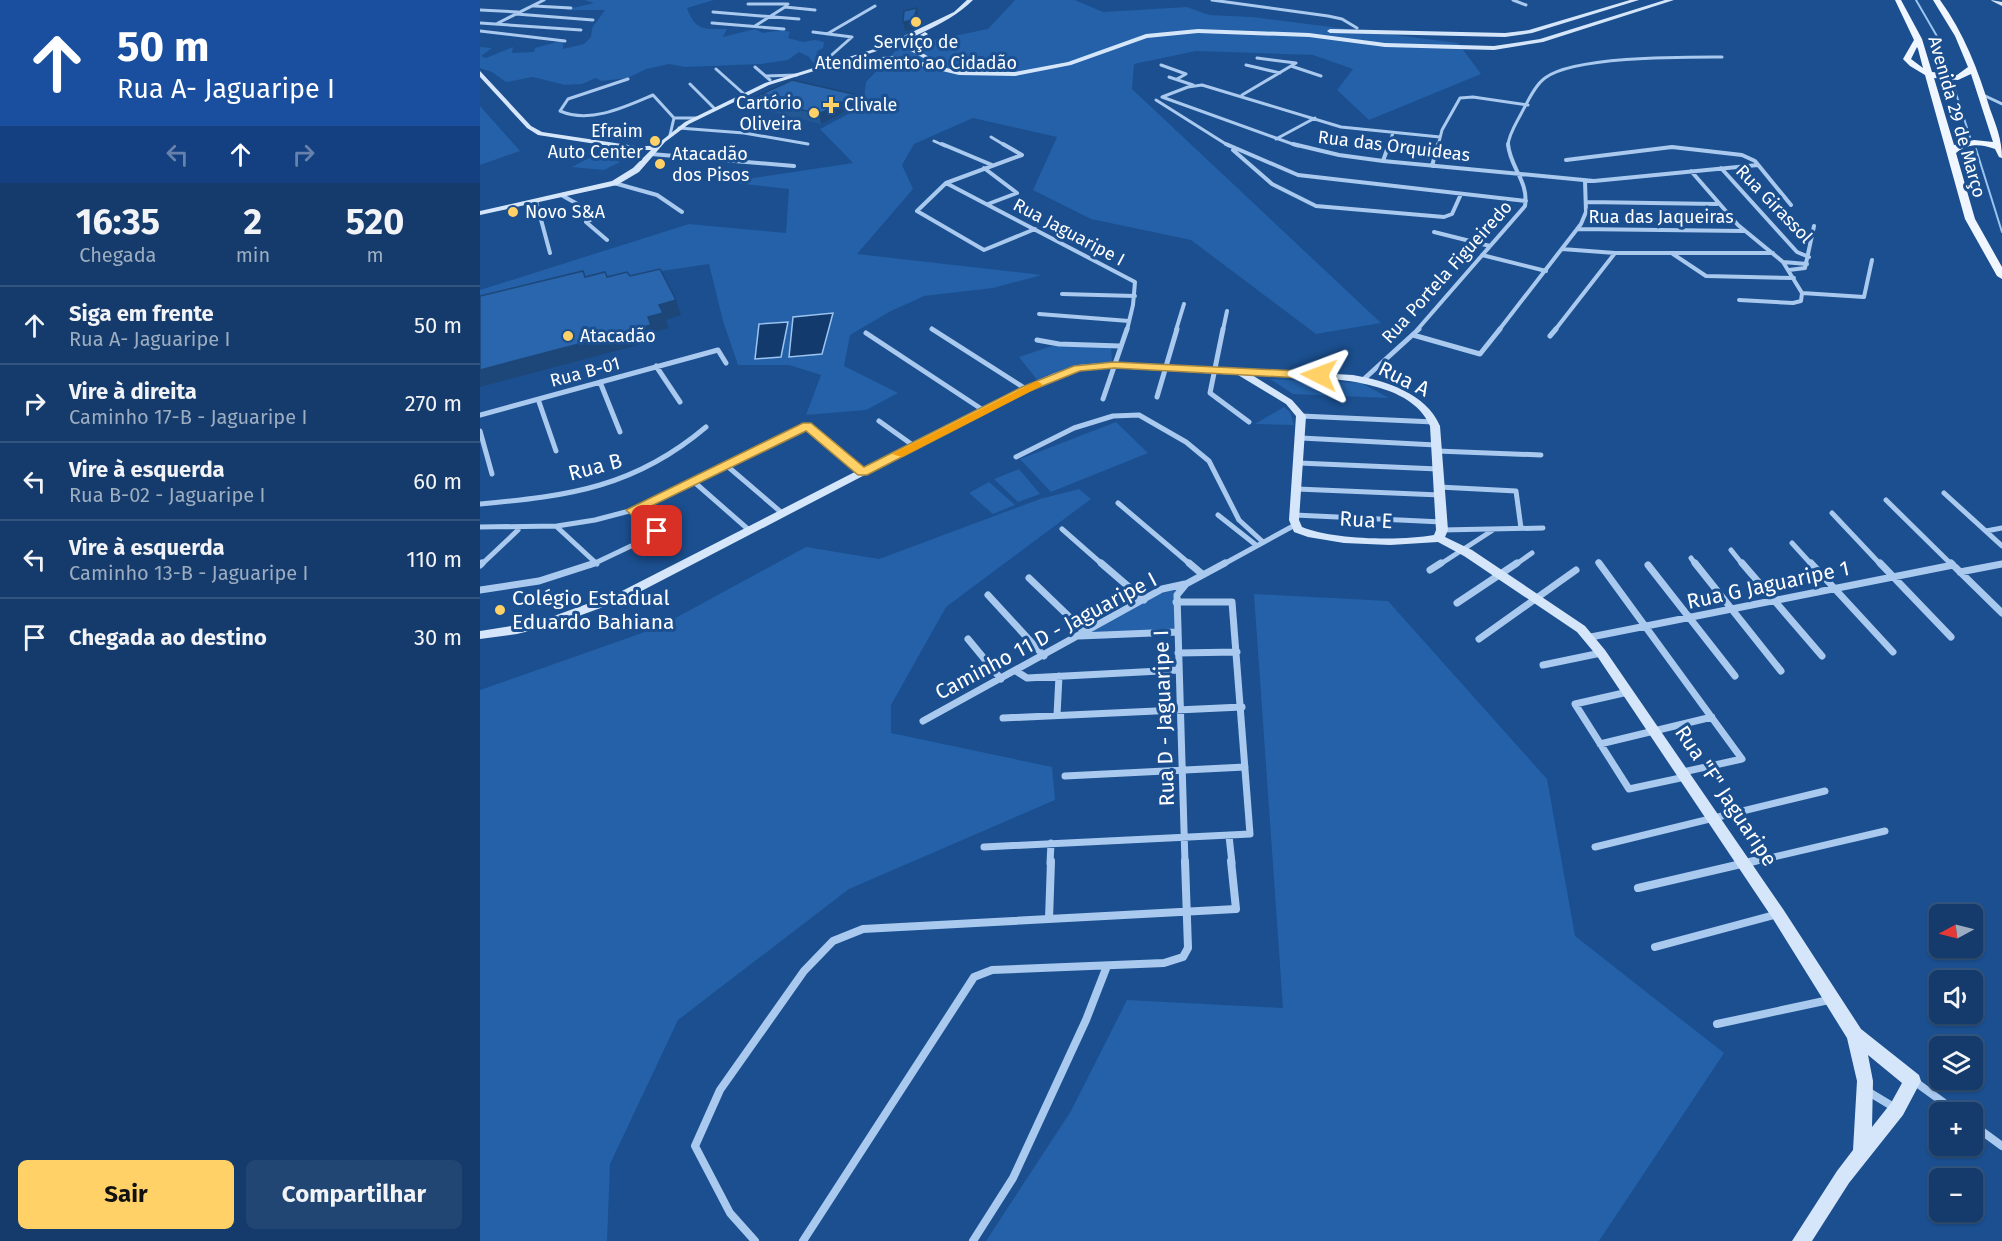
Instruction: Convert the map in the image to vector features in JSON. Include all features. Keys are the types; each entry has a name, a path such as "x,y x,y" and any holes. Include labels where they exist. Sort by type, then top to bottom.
{"main road":[{"path":"930,60 912,50 914,41 955,17 970,0"},
{"path":"863,55 901,54 979,70 1019,70 1057,62 1130,36 1193,27 1482,36 1530,32 1636,0"},
{"path":"841,62 896,58 959,73 1015,74 1069,64 1146,36 1198,31 1309,35 1384,45 1494,48 1541,41 1671,0"},
{"name":"Avenida 29 de Março","path":"1898,0 1918,39 1970,219 2002,276"},
{"name":"Avenida 29 de Março","path":"1936,0 1954,26 1972,68 2001,150"},
{"path":"1994,0 2002,4"},
{"path":"480,213 614,183 641,165 679,128 744,94 890,45 962,9"},
{"path":"1384,45 1411,42 1403,35 1391,33"},
{"path":"1443,35 1429,36 1422,40 1428,45 1445,48"},
{"path":"1918,39 1907,59 1928,73 1957,77 1967,74 1972,68"},
{"path":"480,73 534,131 547,136 655,149"},
{"path":"638,146 669,136"},
{"path":"1950,153 1954,148 1966,143 1979,142 2001,150"},
{"path":"638,146 642,154 641,165"},
{"name":"Rua A","path":"480,635 543,623 599,605 983,410 1026,389 1078,368 1114,365 1166,367 1364,379 1418,403 1432,414 1435,422 1441,530"},
{"path":"1240,371 1289,402 1301,416 1295,520"},
{"name":"Rua E","path":"1295,520 1302,533 1317,537 1413,541 1441,530"},
{"name":"Rua \"F\" Jaguaripe","path":"1441,530 1462,550 1591,637 1655,731 1856,1035 1865,1081 1862,1152"},
{"path":"1801,1241 1862,1152 1897,1109 1913,1080 1856,1035"}],"street":[{"path":"481,32 544,0"},
{"path":"1212,0 1328,16 1342,19 1357,28"},
{"path":"1513,0 1526,5"},
{"path":"748,4 763,1 788,4 754,27"},
{"path":"533,6 571,8"},
{"path":"827,34 875,6"},
{"path":"785,7 815,10"},
{"path":"480,10 592,20"},
{"path":"713,12 799,19"},
{"path":"480,23 581,30"},
{"path":"712,23 783,29"},
{"path":"481,32 565,41"},
{"path":"813,32 852,38 825,60 832,64"},
{"name":"Rua Portela Figueiredo","path":"1364,379 1413,334 1526,201 1526,181 1508,145 1510,136 1542,80 1561,72 1651,60 1722,57"},
{"path":"1242,95 1296,63 1257,58"},
{"path":"1246,65 1280,73"},
{"path":"1161,66 1186,74 1177,79"},
{"path":"1291,66 1321,76"},
{"path":"755,67 770,80"},
{"path":"716,69 744,94"},
{"path":"765,76 798,75"},
{"path":"1169,77 1242,95 1341,127 1440,137"},
{"path":"628,79 568,99 562,103 560,111 571,116 613,110 653,95 674,118 697,118"},
{"path":"690,84 715,109"},
{"path":"1194,85 1155,101 1225,144 1267,164 1309,178 1526,201"},
{"path":"1981,94 2000,105 2002,110"},
{"name":"Rua das Orquideas","path":"1162,97 1276,139 1328,153 1383,161 1585,181 1758,165"},
{"path":"1432,166 1440,137 1463,97 1528,105"},
{"path":"1986,109 2000,105"},
{"path":"669,136 674,118"},
{"path":"1276,139 1315,118"},
{"path":"679,128 744,134 808,144"},
{"path":"1383,161 1393,133"},
{"path":"991,137 1022,155 946,183 917,211 980,248 991,249 1035,229"},
{"path":"934,141 993,165"},
{"path":"1225,144 1272,184 1301,200 1325,208 1444,217 1452,214 1461,194"},
{"path":"1566,160 1672,147 1742,155 1758,165 1791,205"},
{"path":"655,149 794,166"},
{"path":"984,168 1017,193 988,204"},
{"name":"Rua Girassol","path":"1721,168 1797,252 1809,257"},
{"path":"1691,171 1717,204 1744,231 1783,262 1802,293 1798,303 1739,300"},
{"path":"1413,334 1480,354 1585,218 1587,202 1585,181"},
{"path":"614,183 657,195 682,212"},
{"name":"Rua Jaguaripe I","path":"946,183 1135,282 1135,296 1129,321 1103,399"},
{"path":"563,196 599,216 586,223 607,240"},
{"path":"537,201 543,234 550,252"},
{"path":"1587,202 1717,204"},
{"path":"1789,270 1802,270 1807,264 1814,226"},
{"name":"Rua das Jaqueiras","path":"1577,229 1744,231"},
{"path":"1434,232 1490,246"},
{"path":"1562,249 1615,253 1773,253"},
{"path":"1550,336 1615,253"},
{"path":"1672,253 1706,276 1794,278"},
{"path":"1482,255 1546,271"},
{"path":"1802,293 1851,298 1866,295 1872,260"},
{"path":"1783,262 1807,264"},
{"path":"1062,294 1135,296"},
{"path":"1157,397 1184,304"},
{"path":"1227,311 1211,396 1249,422"},
{"path":"1039,314 1129,321"},
{"path":"932,329 1026,389"},
{"path":"866,333 983,410"},
{"path":"1037,340 1059,344 1120,346"},
{"name":"Rua B-01","path":"480,415 718,350 726,363"},
{"path":"656,366 680,402"},
{"path":"600,382 620,432"},
{"path":"538,399 556,452"},
{"path":"1016,457 1052,437 1113,416 1139,415 1159,425 1209,461 1239,520 1263,542"},
{"path":"1301,416 1435,422"},
{"path":"879,421 914,446"},
{"path":"480,527 518,530 557,527 633,510 807,426 863,472"},
{"name":"Rua B","path":"480,504 524,500 610,483 643,471 670,457 706,427"},
{"path":"480,431 492,474"},
{"path":"1301,438 1541,455"},
{"path":"1299,463 1438,469"},
{"path":"726,465 782,513"},
{"path":"693,481 749,530"},
{"path":"1297,489 1516,491 1521,528"},
{"path":"1944,493 2002,546"},
{"path":"1886,501 2002,613"},
{"path":"1119,503 1202,574"},
{"path":"633,510 657,531"},
{"path":"1832,513 1951,637"},
{"path":"1218,515 1256,545"},
{"path":"1295,520 1441,530 1543,528"},
{"name":"Rua D - Jaguaripe I","path":"1107,966 1164,963 1183,957 1188,948 1177,595 1186,584 1263,542 1295,520"},
{"path":"557,527 597,564"},
{"path":"1986,531 2002,528"},
{"path":"1062,529 1144,600"},
{"path":"1430,570 1495,529"},
{"path":"480,565 518,530"},
{"path":"1792,543 1893,652"},
{"path":"480,590 527,585 597,564 631,546"},
{"path":"1731,550 1822,656"},
{"path":"1457,603 1532,553"},
{"path":"1691,558 1781,671"},
{"path":"1598,562 1742,759 1629,789 1575,704 1628,692"},
{"path":"1960,572 2002,564"},
{"path":"1648,565 1735,676"},
{"name":"Rua G Jaguaripe 1","path":"1591,637 1953,565"},
{"path":"1479,639 1576,570"},
{"path":"1029,578 1085,632"},
{"name":"Caminho 11 D - Jaguaripe I","path":"924,721 1162,590 1186,584"},
{"path":"988,595 1044,656"},
{"path":"984,847 1250,834 1242,707 1232,602 1176,602"},
{"path":"1077,636 1177,632"},
{"path":"968,639 1000,679"},
{"path":"1178,653 1237,652"},
{"path":"1543,665 1601,653"},
{"path":"1016,671 1023,677 1179,670"},
{"path":"1057,715 1059,676"},
{"path":"1003,718 1242,707"},
{"path":"1600,744 1712,717"},
{"path":"1065,776 1245,767"},
{"path":"1595,847 1825,791"},
{"path":"1638,888 1885,831"},
{"path":"755,1241 730,1213 695,1146 714,1100 732,1071 804,972 831,942 850,931 1236,909 1229,836"},
{"path":"1049,919 1051,843"},
{"path":"1655,947 1778,914"},
{"path":"803,1241 934,1040 966,986 974,977 992,970 1107,966 1086,1020 1013,1178 973,1241"},
{"path":"1717,1024 1833,999"},
{"path":"1913,1080 1943,1102"},
{"path":"1865,1090 1897,1109"},
{"path":"1983,1132 2002,1146"}],"shaded area":[{"path":"584,0 714,0 687,8 690,16 702,28 727,29 723,37 755,29 763,33 782,30 790,32 788,38 803,42 815,40 824,42 823,48 816,52 823,55 825,61 813,63 809,57 799,52 788,60 761,64 685,67 669,64 646,69 628,78 601,81 596,78 582,84 565,85 533,77 506,82 492,72 480,68 480,47 492,48 481,56 486,58 513,47 512,53 534,52 535,48 563,41 563,49 584,44 591,37 592,28 605,10 564,10 594,3"},
{"path":"1015,0 1075,0 1103,12 1187,7 1209,15 1252,17 1458,43 1481,74 1369,120 1337,90 1353,69 1313,55 1196,51 1134,64 1132,89 1381,323 1316,334 1191,240 1091,219 1033,190 1057,137 973,118 914,144 902,165 913,189 857,254 1042,275 993,288 924,296 889,312 850,335 844,366 898,393 866,410 806,415 821,375 789,365 738,365 723,321 709,264 480,298 480,290 689,224 786,233 789,189 727,182 853,163 820,129 863,106 866,82 899,47 988,29"},
{"path":"480,106 520,151 480,165"},
{"path":"598,153 620,162 604,170 572,167"},
{"path":"833,313 822,354 789,357 793,317"},
{"path":"788,322 781,357 755,359 759,324"},
{"path":"1052,346 1111,347 1112,362 1038,381 1019,357"},
{"path":"1270,379 1361,383 1389,398 1293,394"},
{"path":"1284,407 1290,412 1294,425 1255,424"},
{"path":"1116,422 1148,453 1051,492 1020,459"},
{"path":"1019,469 1040,494 1018,502 994,479"},
{"path":"989,482 1015,505 993,514 969,493"},
{"path":"1079,489 1091,499 946,607 891,705 891,733 1052,767 1055,800 849,889 678,1020 610,1164 607,1241 480,1241 480,690 659,627 806,547 879,559 1040,499"},
{"path":"1177,587 1181,590 1176,635 1087,639 1089,632 1165,591"},
{"path":"1254,594 1388,601 1547,779 1575,936 1724,1053 1599,1241 986,1241 1071,1111 1127,1000 1283,1008"}],"building":[{"path":"917,8 913,20 903,22 904,11"},
{"path":"792,80 857,95 819,114 753,98"},
{"name":"Atacadão","path":"660,269 676,300 659,305 663,313 648,317 651,325 480,370 480,296 583,271 585,277 605,272 607,277 627,272 630,276"}],"waterway":[{"path":"1916,0 1938,38 1949,71"},
{"path":"1952,81 1970,137"},
{"path":"1976,149 2002,232"}],"slow traffic":[{"path":"898,454 1037,384"}],"place":[{"name":"Serviço de Atendimento ao Cidadão","path":"916,22"},
{"name":"Clivale","path":"831,105"},
{"name":"Cartório Oliveira","path":"814,113"},
{"name":"Efraim Auto Center","path":"655,141"},
{"name":"Atacadão dos Pisos","path":"660,164"},
{"name":"Novo S&A","path":"513,212"},
{"name":"Atacadão","path":"568,336"},
{"name":"Colégio Estadual Eduardo Bahiana","path":"500,610"}],"route":[{"path":"657,531 633,510 807,426 863,472 1026,389 1065,372 1087,366 1166,367 1319,375"}]}
